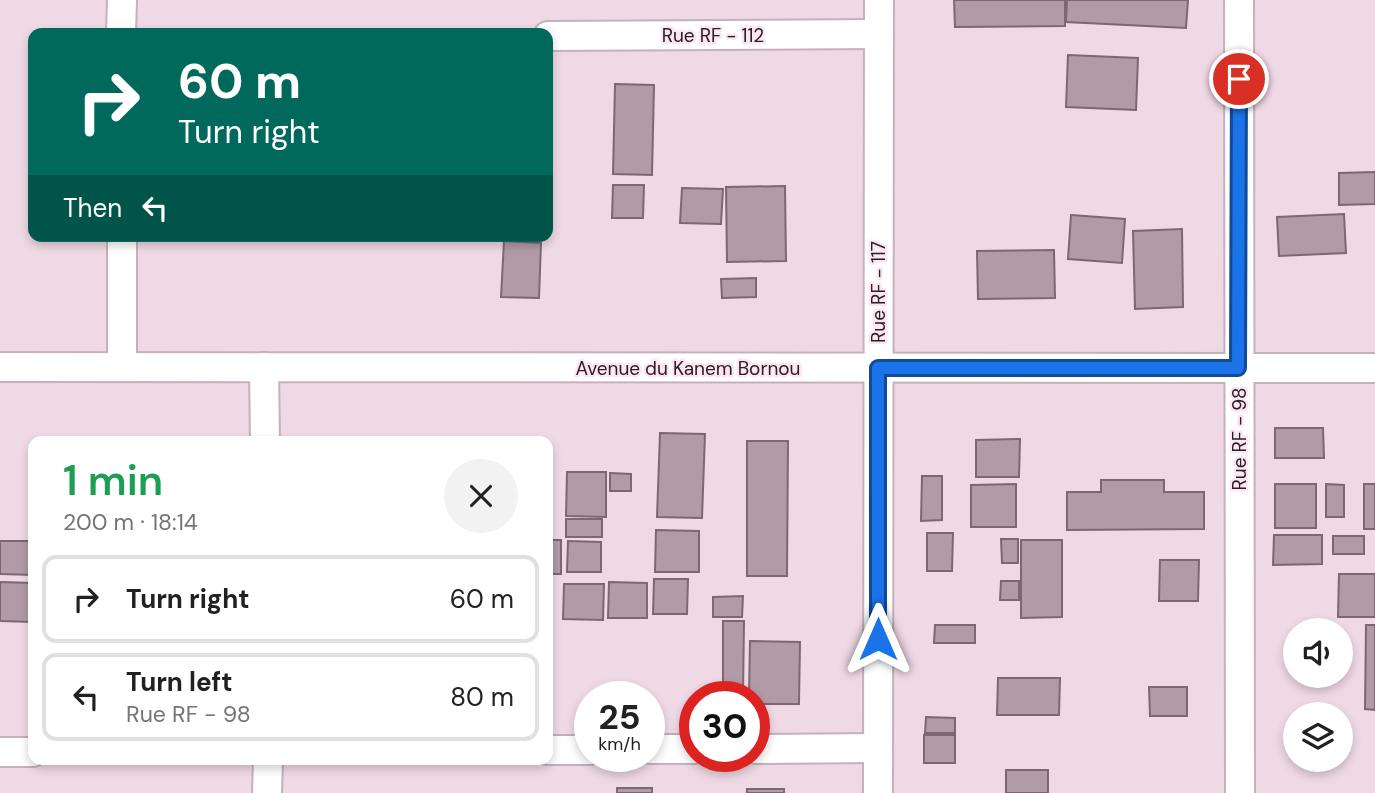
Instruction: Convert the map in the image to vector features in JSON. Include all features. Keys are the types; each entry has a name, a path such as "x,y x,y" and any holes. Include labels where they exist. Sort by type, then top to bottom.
{"street":[{"path":"121,28 122,0"},
{"name":"Rue RF - 117","path":"878,793 879,0"},
{"name":"Rue RF - 98","path":"1239,0 1240,793"},
{"name":"Rue RF - 112","path":"553,36 879,34"},
{"path":"122,242 122,367"},
{"name":"Avenue du Kanem Bornou","path":"0,367 1375,368"},
{"path":"264,367 265,436"},
{"path":"770,749 878,748"},
{"path":"553,750 574,750"},
{"path":"0,752 28,752"},
{"path":"267,793 268,765"}],"building":[{"path":"954,0 1065,0 1065,26 955,27"},
{"path":"1067,0 1188,0 1186,28 1066,22"},
{"path":"1068,55 1138,58 1136,110 1066,107"},
{"path":"615,84 654,85 652,175 613,174"},
{"path":"1375,172 1375,204 1339,205 1339,173"},
{"path":"613,185 644,185 643,218 612,218"},
{"path":"785,186 786,261 727,262 726,187"},
{"path":"682,188 723,189 721,224 680,223"},
{"path":"1344,214 1346,253 1279,256 1277,217"},
{"path":"1071,215 1125,219 1122,263 1068,259"},
{"path":"1182,229 1183,307 1135,309 1133,231"},
{"path":"504,242 541,243 539,298 501,297"},
{"path":"1054,250 1055,298 978,299 977,251"},
{"path":"756,278 756,297 722,298 721,279"},
{"path":"1275,428 1323,428 1324,458 1275,458"},
{"path":"660,433 705,434 702,518 657,517"},
{"path":"1020,439 1019,477 976,477 976,440"},
{"path":"747,441 788,441 787,576 747,576"},
{"path":"567,472 606,472 606,517 566,516"},
{"path":"610,473 631,474 631,491 610,491"},
{"path":"922,476 942,476 942,520 921,521"},
{"path":"1101,480 1164,480 1164,492 1204,492 1204,529 1067,530 1067,492 1101,492"},
{"path":"1016,484 1016,527 971,527 971,485"},
{"path":"1275,484 1316,484 1316,528 1275,528"},
{"path":"1326,484 1344,485 1344,517 1326,517"},
{"path":"1364,484 1375,484 1375,529 1364,529"},
{"path":"566,519 602,519 602,537 566,537"},
{"path":"656,530 699,531 699,572 655,572"},
{"path":"927,533 953,533 952,571 927,571"},
{"path":"1274,535 1322,535 1322,564 1273,565"},
{"path":"1333,536 1364,536 1364,554 1333,554"},
{"path":"1001,539 1018,539 1018,563 1002,563"},
{"path":"553,540 561,540 561,574 553,574"},
{"path":"1021,540 1062,540 1062,617 1021,618"},
{"path":"0,541 28,541 28,575 0,574"},
{"path":"568,541 601,542 601,572 567,572"},
{"path":"1160,560 1199,560 1198,601 1159,601"},
{"path":"1339,574 1375,574 1375,617 1338,617"},
{"path":"654,579 688,579 687,614 653,614"},
{"path":"1001,581 1019,581 1019,600 1000,600"},
{"path":"0,582 28,583 28,622 0,621"},
{"path":"609,582 647,583 647,618 608,618"},
{"path":"564,584 604,584 603,620 563,619"},
{"path":"743,596 742,617 713,617 713,597"},
{"path":"723,621 744,621 743,681 723,681"},
{"path":"935,625 975,625 975,643 934,643"},
{"path":"1366,625 1375,625 1375,710 1365,709"},
{"path":"750,641 800,642 799,704 770,704 770,681 749,681"},
{"path":"998,678 1060,678 1059,715 997,715"},
{"path":"1149,687 1187,687 1187,716 1150,716"},
{"path":"926,717 955,718 955,733 925,733"},
{"path":"924,735 955,735 955,763 924,763"},
{"path":"1006,770 1048,770 1048,793 1006,793"},
{"path":"617,788 652,788 652,793 617,793"},
{"path":"747,789 784,789 784,793 747,793"}],"route":[{"path":"878,639 878,368 1238,368 1239,79"}]}
